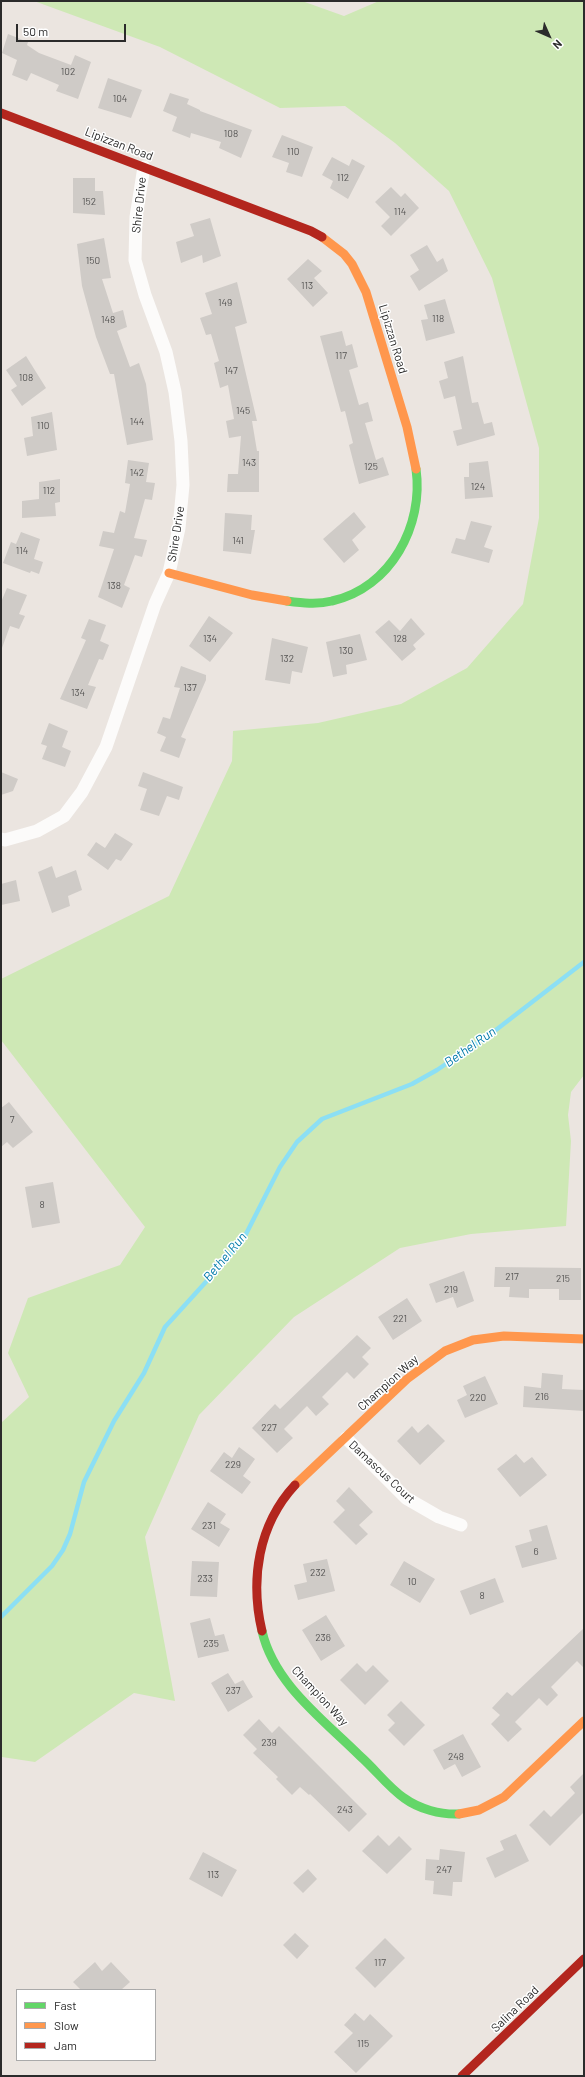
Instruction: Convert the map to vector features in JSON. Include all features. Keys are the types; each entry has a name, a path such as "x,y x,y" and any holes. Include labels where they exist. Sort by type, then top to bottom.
{"street":[{"name":"Lipizzan Road","path":"1,113 311,231 332,244 344,254 360,278 402,410 413,458 417,487 414,514 408,534 396,560 379,576 358,592 332,602 309,605 279,600 170,573"},
{"name":"Shire Drive","path":"1,839 5,840 37,831 64,816 82,792 106,747 155,604 170,573 179,528 183,484 181,441 175,392 166,352 145,295 135,260 136,217 144,167"},
{"name":"Champion Way","path":"584,1339 501,1336 471,1341 457,1345 415,1372 292,1488 270,1523 262,1544 254,1583 255,1602 265,1642 272,1658 295,1692 404,1798 415,1805 444,1814 459,1815 490,1806 504,1797 584,1721"},
{"name":"Damascus Court","path":"346,1438 406,1498 428,1511 461,1525"},
{"name":"Salina Road","path":"462,2076 584,1959"}],"green space":[{"path":"34,1 302,1 344,16 379,1 584,1 584,1075 571,1092 568,1115 571,1141 566,1226 471,1234 400,1248 294,1317 199,1415 145,1537 175,1701 134,1693 35,1762 2,1757 1,1759 1,1423 29,1397 8,1353 28,1298 120,1265 145,1227 1,1040 1,979 169,896 232,761 233,731 318,723 401,704 467,668 523,604 539,518 539,448 492,278 449,191 395,143 345,106 280,108 160,47"}],"building":[{"path":"8,34 28,42 27,45 39,53 71,65 75,55 91,62 78,99 56,91 59,85 31,73 27,81 12,75 17,60 2,53"},
{"path":"108,78 142,90 131,118 98,108"},
{"path":"170,93 189,99 187,104 200,111 252,130 241,158 219,148 221,142 191,133 190,138 172,131 177,117 163,111"},
{"path":"282,135 313,147 302,177 286,172 289,163 272,157"},
{"path":"332,157 349,166 352,159 365,166 348,199 330,188 333,181 322,175"},
{"path":"73,178 95,178 95,191 103,191 105,215 73,213"},
{"path":"391,187 401,197 405,193 419,208 391,236 381,226 390,217 375,202"},
{"path":"210,218 221,256 203,263 202,255 181,263 176,242 194,236 190,224"},
{"path":"104,238 111,278 102,279 113,313 123,310 127,327 117,331 130,367 139,363 146,384 153,440 127,445 114,374 110,374 96,337 82,286 77,244"},
{"path":"427,245 437,262 443,258 448,271 419,291 410,276 419,270 410,255"},
{"path":"308,259 322,271 314,278 328,293 313,307 287,279"},
{"path":"237,282 247,323 235,327 257,421 252,421 257,451 259,451 259,492 227,492 228,474 238,474 241,436 229,438 226,421 234,419 228,385 220,388 214,363 219,361 211,334 206,335 200,318 212,314 205,293"},
{"path":"445,299 455,333 426,341 421,320 428,319 424,305"},
{"path":"342,331 346,346 352,344 358,367 349,370 359,405 368,402 373,421 365,423 376,460 383,457 389,475 359,484 349,445 353,443 345,411 341,412 320,336"},
{"path":"26,356 46,388 22,406 11,390 17,386 6,370"},
{"path":"463,356 472,403 478,402 484,424 492,422 495,435 457,446 453,431 462,429 455,396 444,399 439,381 448,378 444,362"},
{"path":"52,412 57,450 27,456 24,438 33,436 31,417"},
{"path":"128,460 149,463 146,482 155,483 152,500 145,499 134,538 147,540 142,557 135,555 124,585 130,588 122,608 98,597 114,549 99,546 103,531 114,533 120,511 125,513 130,484 125,483"},
{"path":"488,461 493,497 465,499 464,477 469,477 469,463"},
{"path":"60,479 60,502 55,503 56,516 22,518 22,501 39,499 39,482"},
{"path":"354,512 366,527 352,540 359,550 344,563 323,539"},
{"path":"225,513 252,515 251,530 255,530 251,554 223,551"},
{"path":"471,521 492,526 484,547 493,550 489,563 451,553 456,538 465,540"},
{"path":"21,532 40,539 34,559 43,562 39,574 31,571 30,573 3,563 11,542 16,544"},
{"path":"7,588 27,595 19,614 25,616 19,629 10,626 2,648 1,602"},
{"path":"209,616 233,633 210,662 189,646"},
{"path":"411,618 425,634 413,645 416,649 402,661 375,632 389,620 400,631"},
{"path":"89,619 106,625 100,641 109,645 103,660 99,659 88,685 96,687 87,709 60,699 86,640 81,638"},
{"path":"360,634 367,660 346,665 347,674 333,677 326,642"},
{"path":"272,638 308,647 302,673 292,671 290,684 265,680"},
{"path":"181,666 206,675 206,680 181,737 186,739 179,758 160,751 166,737 157,733 163,717 170,719 180,688 174,687"},
{"path":"49,723 68,731 62,747 71,751 65,767 42,759 47,746 41,744"},
{"path":"1,772 18,779 13,791 1,795"},
{"path":"143,772 183,787 179,800 167,796 159,816 140,810 147,789 138,786"},
{"path":"115,833 133,844 121,861 116,859 108,870 87,855 96,842 105,848"},
{"path":"52,866 56,878 76,870 82,890 68,896 70,906 52,913 38,872"},
{"path":"16,880 20,901 1,905 1,884"},
{"path":"9,1102 33,1132 13,1148 7,1142 1,1147 1,1108"},
{"path":"53,1182 60,1223 32,1228 25,1187"},
{"path":"495,1267 581,1268 581,1300 559,1300 559,1289 529,1289 529,1298 509,1297 510,1287 494,1287"},
{"path":"464,1271 474,1301 457,1308 453,1297 436,1303 429,1284"},
{"path":"407,1298 422,1321 393,1340 378,1317"},
{"path":"357,1335 371,1348 362,1357 369,1364 354,1379 347,1372 322,1397 329,1404 316,1416 307,1406 284,1429 293,1438 277,1453 252,1428 275,1404 280,1409"},
{"path":"542,1373 563,1375 562,1389 584,1390 584,1411 523,1407 524,1386 541,1388"},
{"path":"485,1376 498,1404 465,1418 457,1400 467,1395 463,1386"},
{"path":"428,1424 445,1441 420,1465 397,1441 412,1426 418,1433"},
{"path":"239,1447 255,1459 243,1476 251,1482 242,1494 210,1471 224,1452 232,1458"},
{"path":"516,1454 524,1463 532,1457 547,1475 520,1497 497,1469"},
{"path":"349,1487 373,1512 359,1525 368,1534 356,1545 333,1522 345,1510 336,1501"},
{"path":"208,1502 226,1514 220,1523 230,1529 219,1547 191,1529"},
{"path":"547,1525 557,1559 522,1568 515,1546 532,1541 529,1530"},
{"path":"327,1559 335,1591 298,1600 294,1585 307,1582 303,1564"},
{"path":"192,1561 219,1562 217,1597 190,1596"},
{"path":"404,1561 435,1579 420,1603 390,1585"},
{"path":"495,1578 504,1602 470,1615 460,1591"},
{"path":"326,1615 345,1646 321,1661 302,1630"},
{"path":"210,1618 215,1636 224,1634 229,1651 198,1658 190,1623"},
{"path":"584,1628 584,1668 577,1661 551,1687 558,1695 547,1706 539,1698 515,1722 522,1729 508,1742 491,1724 500,1715 492,1708 507,1692 512,1696"},
{"path":"357,1663 366,1672 373,1665 389,1681 365,1705 340,1680"},
{"path":"228,1673 235,1684 243,1680 253,1697 228,1712 211,1683"},
{"path":"401,1701 425,1725 404,1746 388,1730 395,1723 387,1715"},
{"path":"259,1719 272,1733 279,1726 367,1814 349,1832 310,1794 309,1795 300,1787 292,1795 276,1779 278,1777 253,1753 257,1749 243,1735"},
{"path":"463,1734 481,1767 462,1777 455,1764 444,1770 433,1750"},
{"path":"584,1773 584,1812 550,1846 529,1825 544,1810 551,1817 575,1793 570,1787"},
{"path":"516,1834 529,1861 495,1878 486,1858 504,1850 500,1841"},
{"path":"378,1835 389,1846 399,1836 412,1849 387,1874 362,1851"},
{"path":"440,1849 465,1852 462,1882 453,1882 452,1896 433,1894 434,1881 425,1880 426,1859 439,1860"},
{"path":"203,1852 237,1870 222,1897 189,1879"},
{"path":"308,1869 317,1879 303,1893 293,1883"},
{"path":"295,1933 309,1946 297,1959 283,1945"},
{"path":"385,1938 405,1958 375,1988 355,1968"},
{"path":"95,1962 102,1971 111,1962 130,1982 122,1989 80,1989 73,1982"},
{"path":"355,2013 364,2021 370,2014 393,2036 356,2073 334,2052 353,2033 344,2025"}],"waterway":[{"name":"Bethel Run","path":"1,1617 52,1566 63,1550 70,1534 84,1482 114,1421 144,1373 165,1327 224,1262 246,1234 280,1167 297,1142 322,1119 412,1084 437,1070 492,1033 584,962"}],"traffic: fast":[{"path":"287,601 304,603 332,601 353,594 371,583 387,568 399,551 408,532 415,511 417,490 416,469"},
{"path":"262,1631 268,1650 277,1668 302,1700 366,1761 392,1789 410,1802 423,1808 445,1813 459,1814"}],"traffic: slow":[{"path":"322,237 344,254 352,264 366,292 407,427 416,469"},
{"path":"169,573 252,595 287,601"},
{"path":"295,1485 407,1379 445,1351 473,1340 504,1336 584,1339"},
{"path":"459,1814 479,1810 504,1797 584,1721"}],"traffic: jam":[{"path":"1,113 311,231 322,237"},
{"path":"262,1631 258,1612 257,1592 257,1573 260,1554 265,1535 273,1518 282,1501 295,1485"},
{"path":"462,2076 584,1959"}]}
